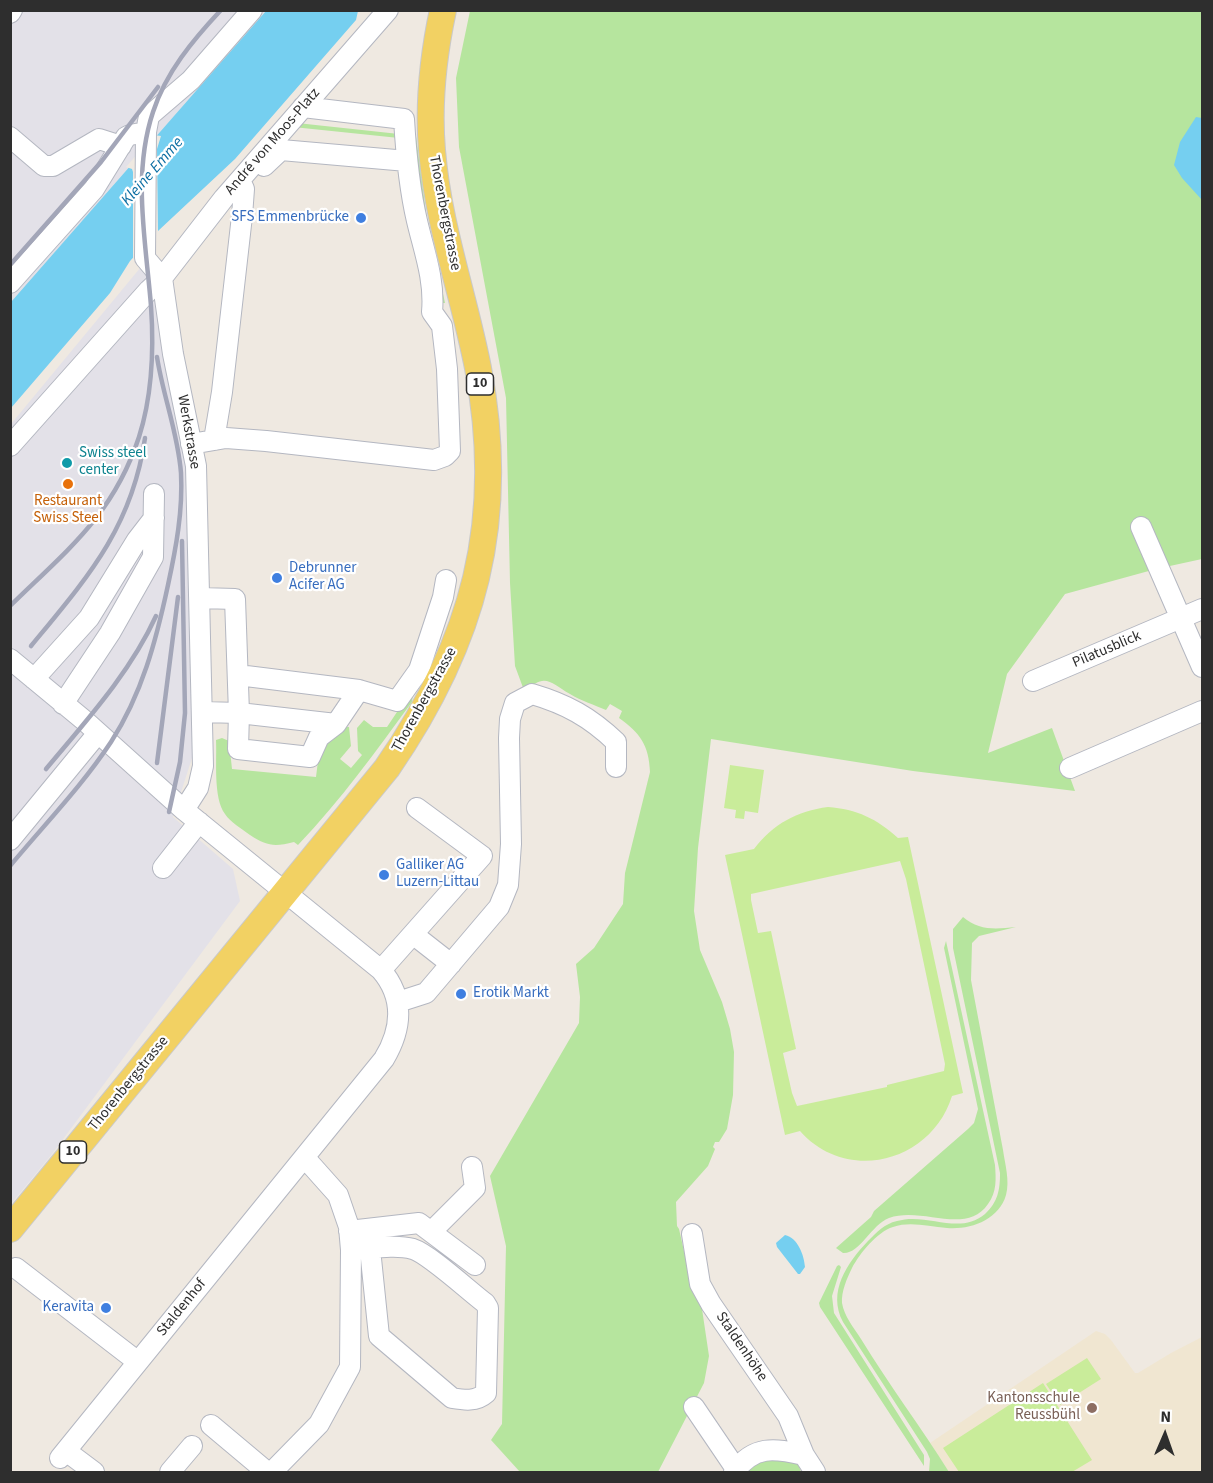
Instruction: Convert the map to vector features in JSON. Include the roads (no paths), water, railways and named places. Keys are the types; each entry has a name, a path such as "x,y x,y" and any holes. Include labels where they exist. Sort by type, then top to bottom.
{"main road":[{"name":"Thorenbergstrasse","path":"10,1229 387,768 444,673 456,646 473,592 482,550 488,489 486,424 472,342 439,202 432,153 431,81 443,10"}],"street":[{"path":"10,446 162,278 147,262 145,254 146,139 149,116 191,80 252,10"},
{"name":"André von Moos-Platz","path":"162,278 213,211 388,10"},
{"path":"192,444 226,438 442,460 450,451 447,369 442,326 432,312 430,276 415,211 407,161 404,119 303,107"},
{"path":"10,283 94,189 130,135 146,139"},
{"path":"10,137 44,166 52,166 99,139 121,146"},
{"path":"214,440 222,392 245,174 265,166 281,150 407,161"},
{"name":"Werkstrasse","path":"162,278 173,354 196,466 203,712 202,773 195,793 192,816 163,868"},
{"path":"63,704 110,633 153,557 154,494"},
{"path":"34,679 89,618 137,540 154,518"},
{"path":"1141,527 1203,667"},
{"path":"238,675 359,690 397,701 419,670 443,597 446,580"},
{"path":"200,598 235,599 238,749 310,757 320,737 336,724 359,690"},
{"name":"Pilatusblick","path":"1033,681 1203,609"},
{"path":"10,659 192,816 381,970 388,979 398,1002 426,993 499,907 508,885 511,844 509,738 510,719 515,703 532,694 574,709 603,729 616,742 616,767"},
{"path":"1070,768 1203,711"},
{"path":"203,712 239,713 336,724"},
{"path":"10,840 98,733"},
{"path":"381,970 482,856 417,808"},
{"path":"414,935 451,964"},
{"name":"Staldenhof","path":"94,1473 63,1454 384,1059 391,1047 398,1024 398,1002"},
{"path":"305,1158 338,1195 357,1243 379,1336 452,1398 467,1401 482,1397 486,1393 488,1308 485,1303 412,1249 357,1243"},
{"path":"431,1232 475,1188 472,1167"},
{"path":"272,1473 319,1424 350,1367 357,1243 375,1229 419,1223 475,1264"},
{"name":"Staldenhöhe","path":"692,1234 700,1284 711,1304 788,1416 804,1455 815,1473"},
{"path":"16,1268 138,1362"},
{"path":"694,1407 735,1471 743,1460 768,1450 783,1450 804,1455"},
{"path":"211,1425 267,1473"},
{"path":"170,1473 192,1446"}],"water":[{"name":"Kleine Emme","path":"266,11 358,11 356,20 235,159 158,231 130,261 110,293 11,408 11,302"},
{"path":"1196,117 1202,118 1202,200 1182,178 1174,165 1180,142"},
{"path":"785,1235 797,1243 802,1252 805,1267 800,1274 777,1247 776,1243"}],"railway":[{"path":"10,606 69,549 102,511 116,489 139,437 147,405 152,356 151,306 142,209 143,160 147,136 153,112 165,83 200,33 221,10"},
{"path":"10,265 101,162 158,87"},
{"path":"10,866 75,790 111,742 131,705 153,647 174,557 181,487 177,443 157,357"},
{"path":"31,646 88,574 118,525 130,499 139,470 145,438"},
{"path":"169,812 180,762 185,713 182,541"},
{"path":"157,763 178,597"},
{"path":"46,769 92,715 120,677 156,616"}],"place":[{"name":"SFS Emmenbrücke","path":"361,218"},
{"name":"Swiss steel center","path":"67,463"},
{"name":"Restaurant Swiss Steel","path":"68,484"},
{"name":"Debrunner Acifer AG","path":"277,578"},
{"name":"Galliker AG Luzern-Littau","path":"384,875"},
{"name":"Erotik Markt","path":"461,994"},
{"name":"Keravita","path":"106,1308"},
{"name":"Kantonsschule Reussbühl","path":"1092,1408"}]}
